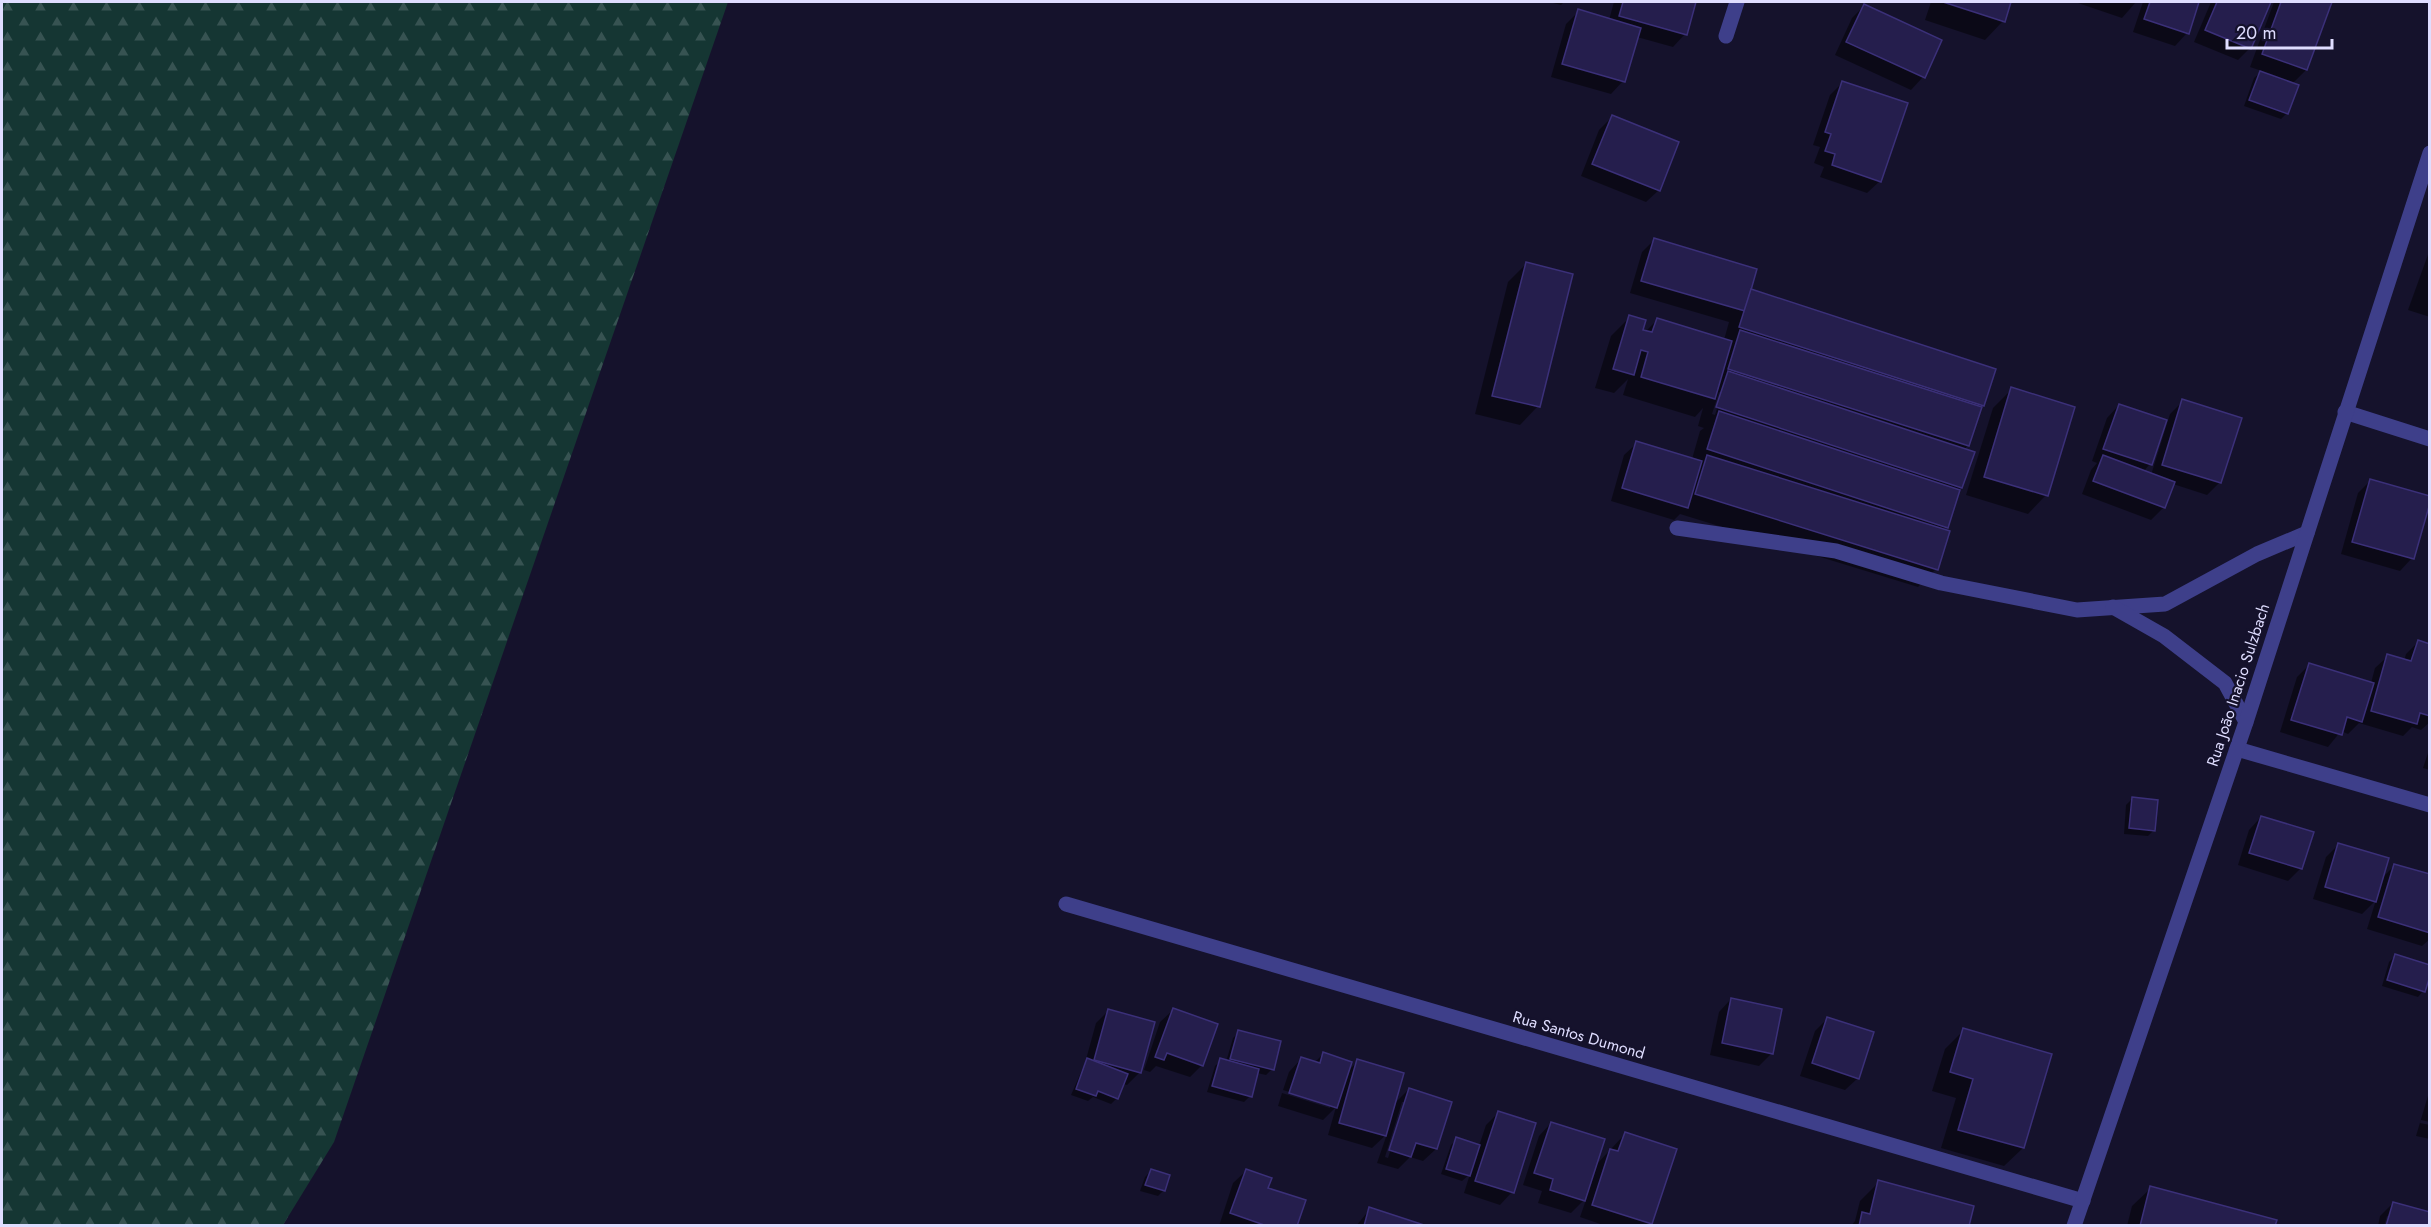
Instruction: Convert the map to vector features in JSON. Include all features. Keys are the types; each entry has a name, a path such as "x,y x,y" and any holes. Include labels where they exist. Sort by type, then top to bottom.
{"street":[{"path":"1726,36 1737,2"},
{"name":"Rua João Inacio Sulzbach","path":"2074,1226 2246,722 2430,153"},
{"path":"2345,412 2430,439"},
{"path":"1677,528 1836,551 1941,583 2077,610 2165,604 2257,554 2307,533"},
{"path":"2113,608 2164,636 2225,683 2246,722"},
{"path":"2236,749 2430,805"},
{"name":"Rua Santos Dumond","path":"1066,904 2083,1201"}],"green space":[{"path":"2,2 728,2 334,1142 283,1225 2,1225"}],"building":[{"path":"1623,2 1696,2 1687,35 1619,16"},
{"path":"1943,2 2011,2 2005,22"},
{"path":"2150,2 2199,2 2189,34 2144,19"},
{"path":"2217,2 2271,2 2251,49 2205,30"},
{"path":"2281,2 2332,2 2307,70 2262,54"},
{"path":"1864,4 1942,40 1925,78 1846,42"},
{"path":"1578,9 1641,28 1625,82 1562,64"},
{"path":"2260,71 2299,85 2288,114 2249,100"},
{"path":"1842,81 1908,103 1881,182 1832,165 1835,154 1825,151 1831,134 1825,132"},
{"path":"1612,115 1679,142 1660,191 1592,164"},
{"path":"1654,238 1757,269 1745,311 1641,281"},
{"path":"1526,262 1573,274 1540,407 1492,396"},
{"path":"1751,289 1996,369 1984,406 1739,327"},
{"path":"1629,315 1646,320 1643,330 1652,332 1657,318 1732,341 1715,399 1641,377 1648,352 1641,350 1634,375 1613,369"},
{"path":"1740,330 1982,407 1969,446 1728,369"},
{"path":"1728,371 1975,452 1962,488 1716,407"},
{"path":"2011,387 2075,407 2048,496 1984,477"},
{"path":"2182,399 2242,418 2221,483 2162,465"},
{"path":"2119,404 2167,420 2152,465 2103,449"},
{"path":"1719,411 1960,490 1948,528 1707,449"},
{"path":"1636,441 1702,461 1688,508 1622,488"},
{"path":"1707,455 1950,531 1938,570 1695,494"},
{"path":"2103,455 2175,482 2165,508 2093,481"},
{"path":"2370,479 2430,496 2414,559 2352,542"},
{"path":"2418,640 2430,644 2430,716 2420,713 2417,724 2371,711 2387,654 2411,661"},
{"path":"2309,663 2374,683 2362,722 2347,717 2342,735 2291,720"},
{"path":"2132,797 2158,800 2155,831 2129,828"},
{"path":"2261,816 2314,832 2302,869 2249,853"},
{"path":"2338,843 2389,858 2376,902 2325,887"},
{"path":"2394,864 2430,874 2430,933 2378,917"},
{"path":"2395,954 2430,965 2430,976 2425,992 2387,980"},
{"path":"1731,998 1782,1009 1773,1054 1722,1043"},
{"path":"1173,1008 1218,1024 1203,1066 1167,1053 1164,1060 1155,1057"},
{"path":"1108,1009 1155,1022 1141,1073 1094,1060"},
{"path":"1827,1017 1874,1032 1859,1079 1812,1063"},
{"path":"1963,1028 2052,1054 2024,1148 1958,1130 1973,1079 1950,1072"},
{"path":"1238,1030 1281,1041 1274,1070 1230,1059"},
{"path":"1323,1052 1352,1062 1337,1108 1289,1093 1301,1057 1320,1063"},
{"path":"1087,1058 1128,1074 1118,1099 1098,1091 1096,1096 1076,1089"},
{"path":"1220,1058 1259,1069 1252,1097 1212,1086"},
{"path":"1357,1059 1404,1073 1386,1136 1339,1123"},
{"path":"1409,1088 1452,1102 1437,1149 1416,1143 1411,1157 1389,1150"},
{"path":"1498,1111 1536,1123 1514,1193 1475,1181"},
{"path":"1551,1122 1605,1139 1585,1201 1550,1190 1553,1179 1534,1173"},
{"path":"1625,1132 1677,1149 1652,1224 1592,1205 1610,1149 1618,1151"},
{"path":"1456,1137 1480,1145 1470,1176 1446,1169"},
{"path":"1151,1169 1170,1175 1165,1191 1145,1185"},
{"path":"1246,1169 1272,1178 1268,1188 1306,1200 1297,1226 1267,1226 1230,1213"},
{"path":"1878,1180 1974,1206 1969,1226 1859,1226 1862,1212 1870,1214"},
{"path":"2150,1186 2277,1220 2275,1226 2140,1226"},
{"path":"2393,1202 2430,1212 2430,1226 2386,1226"},
{"path":"1369,1207 1427,1226 1364,1226"}]}
